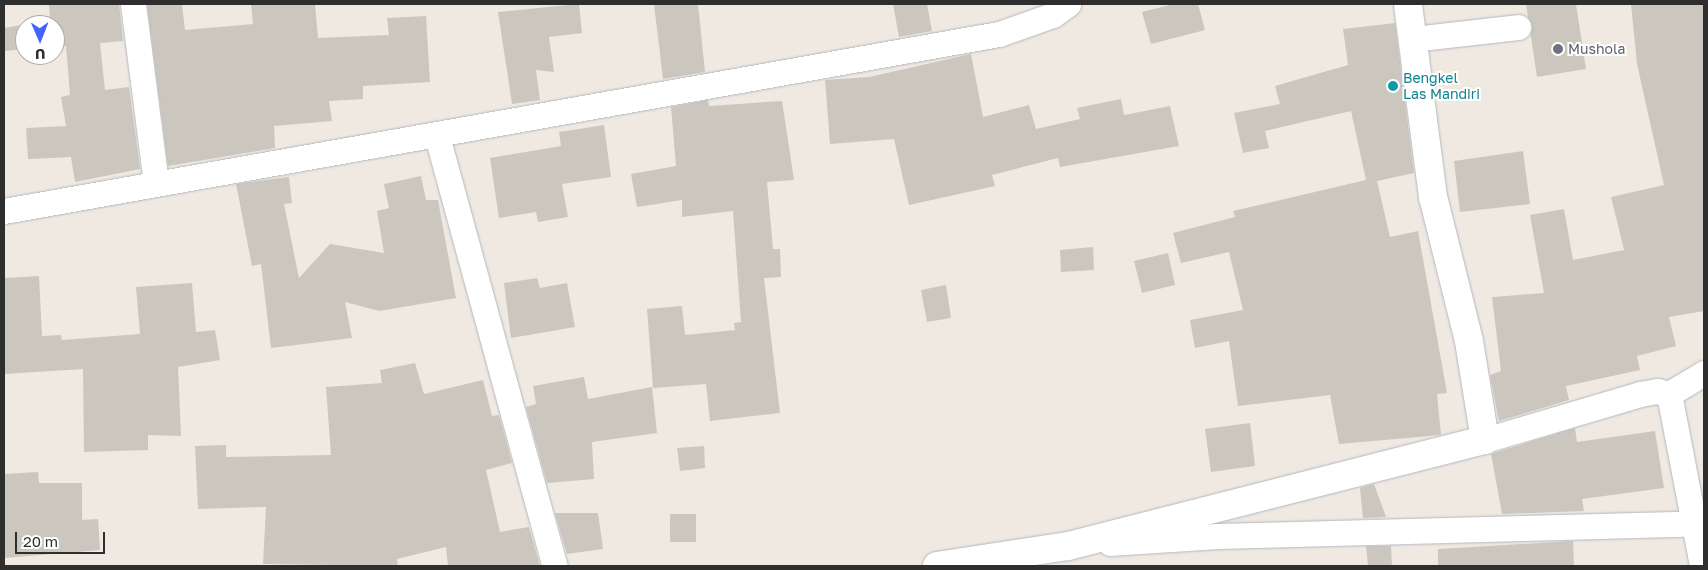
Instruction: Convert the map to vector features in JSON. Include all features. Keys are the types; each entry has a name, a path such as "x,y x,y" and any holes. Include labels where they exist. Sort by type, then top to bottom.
{"street":[{"path":"133,4 156,183"},
{"path":"4,211 156,183 437,136 999,34 1053,15 1068,4"},
{"path":"1408,4 1433,196 1468,341 1485,440"},
{"path":"1413,39 1518,27"},
{"path":"437,136 555,566"},
{"path":"1068,546 1485,440 1640,394 1657,390 1670,394 1704,373"},
{"path":"1670,394 1701,523 1702,566"},
{"path":"937,566 1068,546 1228,535 1701,523"}],"building":[{"path":"49,4 119,4 123,41 100,43 105,90 129,87 140,169 75,182 71,157 28,159 26,128 66,126 61,97 70,95 65,46 65,15 50,15"},
{"path":"147,4 182,4 185,30 253,24 251,4 315,4 318,38 389,35 387,18 426,16 430,82 363,86 363,99 329,101 332,121 274,126 275,148 168,166"},
{"path":"579,4 582,33 549,37 554,72 536,70 540,100 512,104 498,12"},
{"path":"654,4 698,4 705,72 663,79"},
{"path":"893,4 927,4 932,31 899,37"},
{"path":"1174,4 1198,4 1205,30 1151,44 1142,12"},
{"name":"Mushola","path":"1526,4 1576,4 1586,69 1537,77"},
{"path":"1631,4 1703,4 1704,311 1669,317 1676,346 1637,356 1640,370 1566,386 1569,400 1499,421 1490,375 1501,371 1492,297 1544,293 1530,215 1564,209 1573,260 1624,250 1611,197 1664,185 1637,64"},
{"path":"1395,23 1414,173 1377,181 1390,237 1418,231 1447,393 1437,394 1441,435 1339,444 1330,395 1238,406 1229,341 1195,348 1190,320 1243,310 1229,252 1181,263 1173,233 1235,217 1233,211 1366,180 1351,111 1265,131 1269,148 1243,153 1234,113 1280,104 1275,86 1348,65 1343,29"},
{"path":"15,26 15,50 4,51 4,28"},
{"path":"971,54 983,117 1029,105 1036,129 1080,119 1077,108 1121,99 1124,115 1170,106 1179,146 1060,167 1058,158 992,175 995,186 909,205 894,139 830,144 825,80 869,77"},
{"path":"708,100 709,106 782,101 794,180 767,182 773,249 780,249 781,277 764,278 780,413 710,421 706,384 653,388 647,309 682,306 685,335 735,330 734,323 741,322 733,211 682,217 682,200 637,207 631,174 676,166 671,107"},
{"path":"604,125 611,177 562,184 568,217 538,222 536,212 499,218 490,158 561,146 559,132"},
{"path":"1523,151 1530,204 1460,212 1454,161"},
{"path":"421,176 426,200 438,200 456,298 379,311 345,302 352,338 271,348 261,264 252,266 236,184 289,177 292,203 284,204 299,278 330,244 384,253 377,211 389,208 384,184"},
{"path":"1093,247 1094,270 1061,272 1060,250"},
{"path":"1168,253 1175,285 1142,293 1134,261"},
{"path":"39,276 42,336 61,335 62,340 140,334 136,287 192,283 196,332 215,330 220,360 178,367 181,436 148,435 148,450 84,452 83,369 4,374 4,278"},
{"path":"537,278 540,288 567,283 575,327 511,338 504,283"},
{"path":"946,285 951,318 927,322 921,290"},
{"path":"415,363 424,394 483,380 492,416 499,415 512,463 486,470 500,532 529,527 540,566 448,566 446,547 397,559 398,566 263,564 266,507 198,509 195,446 226,445 226,457 331,455 326,387 382,383 380,370"},
{"path":"584,377 588,399 652,387 657,433 592,442 594,479 547,483 526,407 536,404 533,386"},
{"path":"1250,423 1255,466 1211,472 1205,429"},
{"path":"1575,428 1577,442 1655,431 1664,488 1582,499 1584,511 1502,514 1491,454"},
{"path":"704,446 705,468 680,471 677,448"},
{"path":"38,472 39,483 82,483 82,520 98,519 100,550 4,558 4,474"},
{"path":"1374,484 1386,517 1363,518 1360,488"},
{"path":"555,513 598,513 603,549 567,554"},
{"path":"670,514 696,514 696,542 670,542"},
{"path":"1573,541 1574,566 1438,566 1438,549"},
{"path":"1366,546 1391,546 1392,566 1368,566"}],"place":[{"name":"Mushola","path":"1558,49"},
{"name":"Bengkel Las Mandiri","path":"1393,86"}]}
